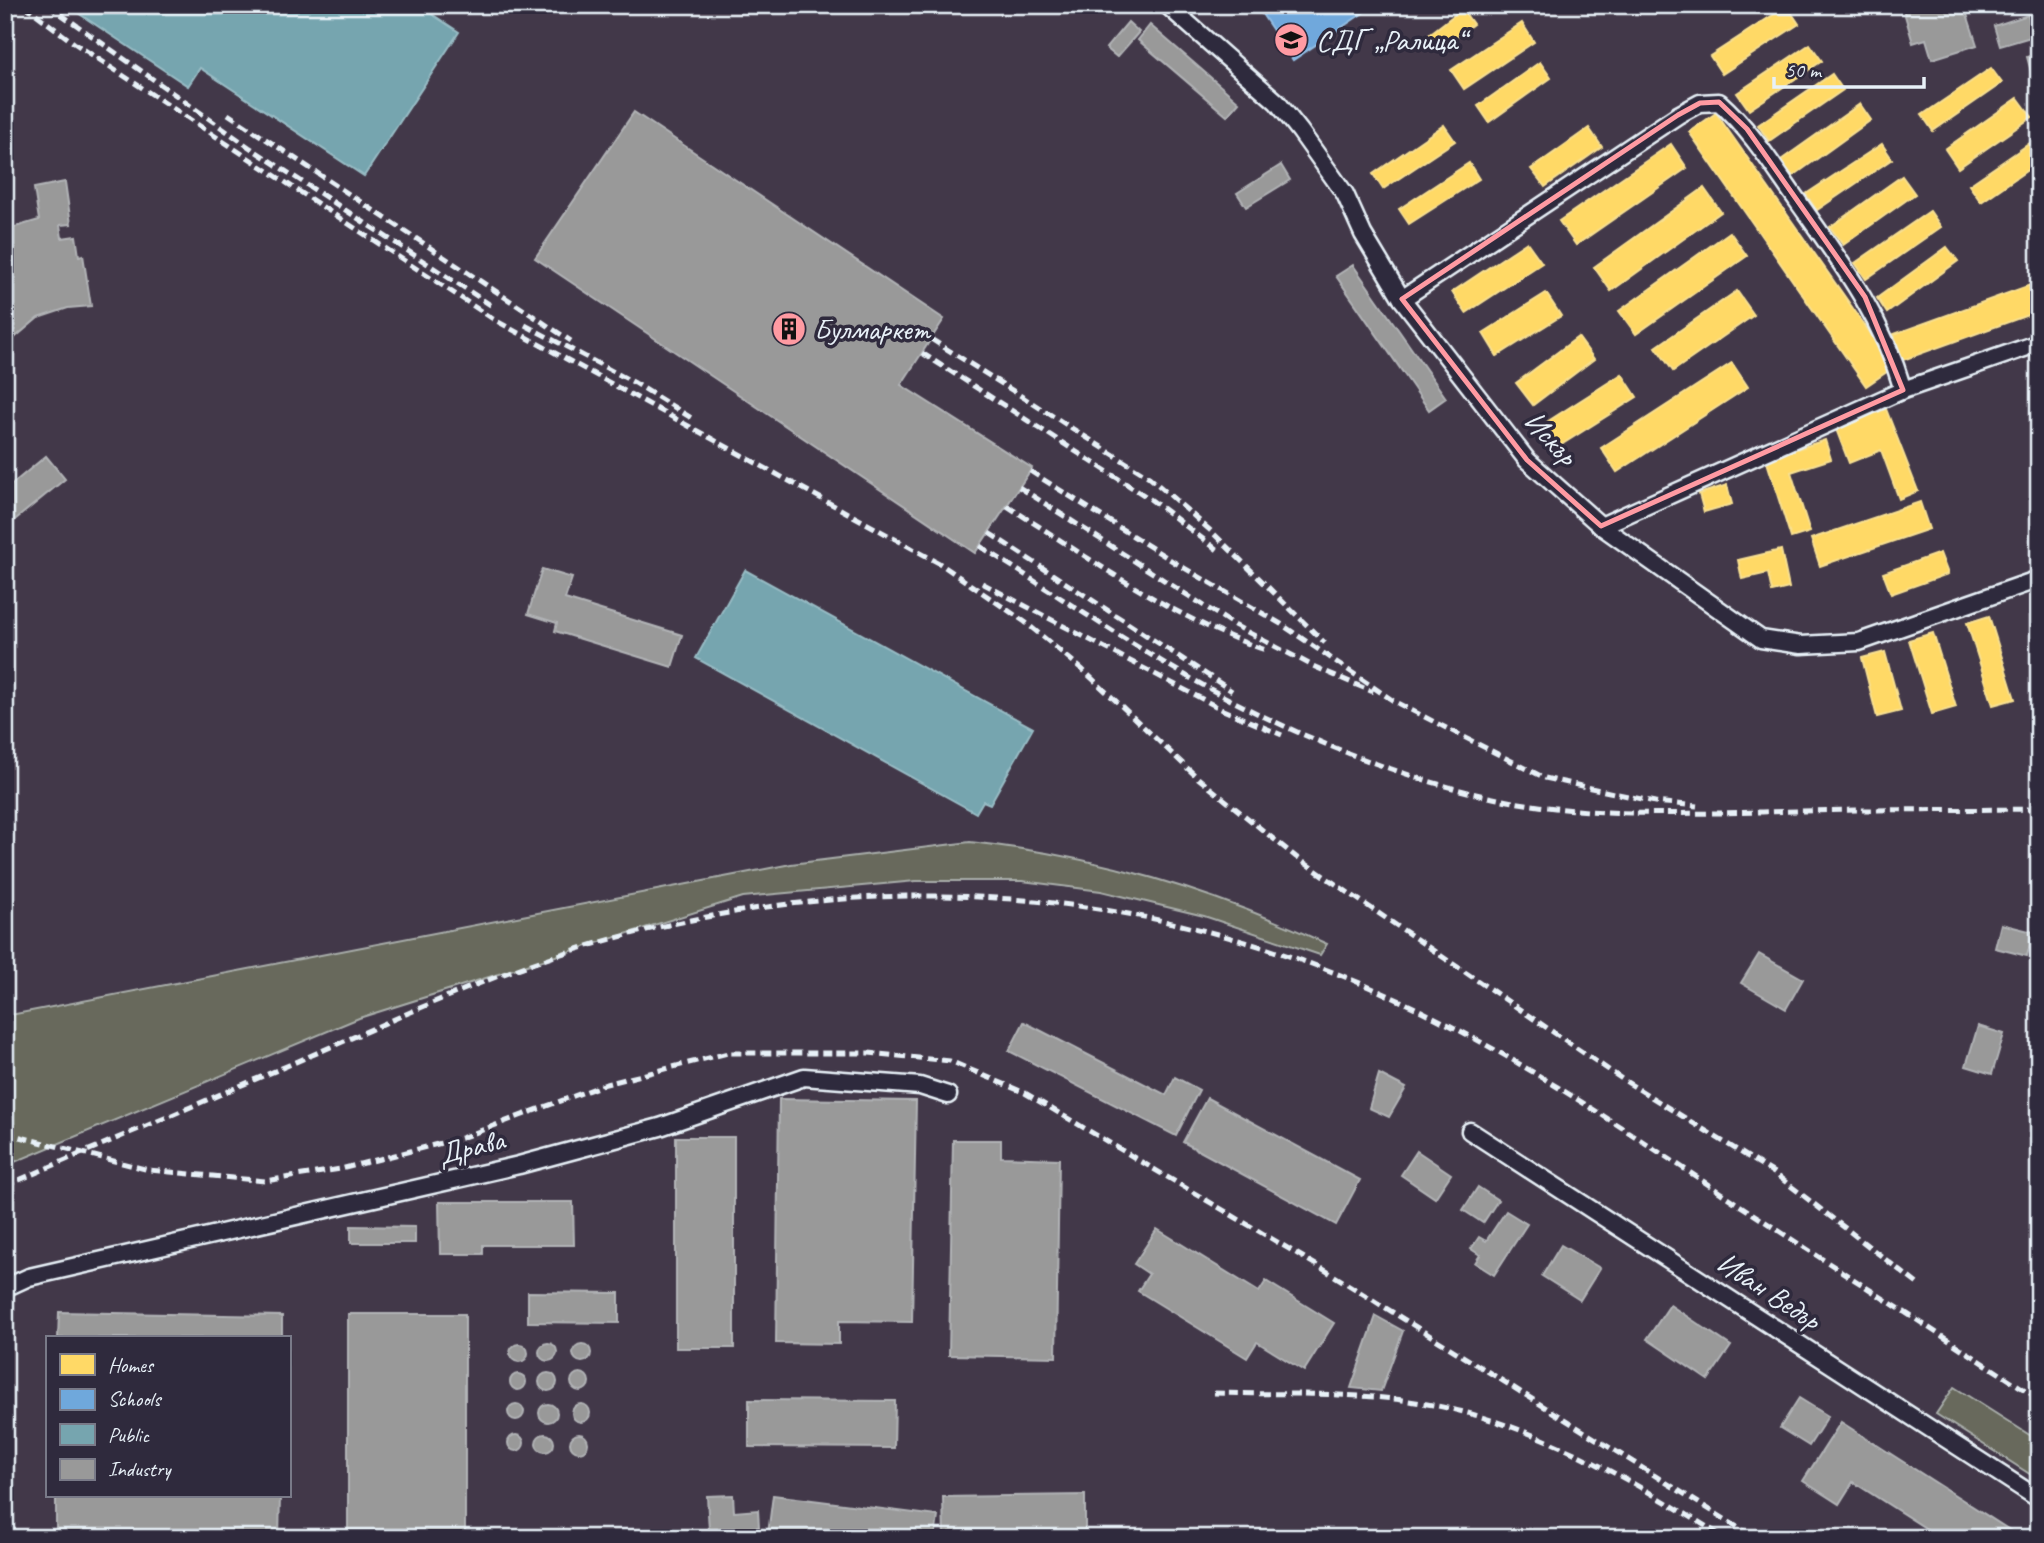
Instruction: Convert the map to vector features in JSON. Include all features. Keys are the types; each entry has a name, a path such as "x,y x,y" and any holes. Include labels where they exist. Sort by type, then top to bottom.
{"street":[{"name":"Искър","path":"1167,5 1277,102 1300,131 1345,194 1363,234 1402,299 1527,460 1601,526 1761,639 1801,645 1859,642 2039,579"},
{"path":"1402,299 1678,115 1700,103 1719,102 1747,129 1865,297 1893,354 1903,390"},
{"path":"1601,526 1903,390 2039,343"},
{"name":"Драва","path":"5,1287 29,1277 519,1165 660,1127 804,1077 920,1086 948,1095"},
{"name":"Иван Ведър","path":"1470,1131 2039,1499"}],"highlighted area":[{"path":"1719,102 1747,129 1865,297 1903,390 1601,526 1527,460 1402,299 1678,115 1700,103"}],"shaded area":[{"path":"5,5 2039,5 2039,1538 5,1538"}],"green space":[{"path":"970,842 1063,856 1153,878 1240,907 1327,944 1320,955 1204,916 1101,891 1022,881 916,881 743,897 359,1018 5,1166 5,1016 791,864"},
{"path":"1954,1387 2039,1441 2039,1480 1936,1414"}],"building: Homes":[{"path":"1787,6 1799,24 1722,74 1710,56"},
{"path":"1462,9 1473,24 1439,50 1427,36"},
{"path":"1522,23 1534,42 1464,89 1451,70"},
{"path":"1810,44 1822,61 1749,110 1737,93"},
{"path":"1540,62 1551,78 1489,122 1478,106"},
{"path":"1991,68 2002,83 1933,131 1922,115"},
{"path":"1832,74 1843,90 1769,141 1758,125"},
{"path":"2018,98 2032,117 1958,168 1945,149"},
{"path":"1860,104 1871,120 1793,176 1781,160"},
{"path":"1716,113 1894,367 1866,386 1689,132"},
{"path":"1444,125 1455,141 1383,189 1373,174"},
{"path":"1589,128 1602,147 1545,187 1531,169"},
{"path":"2039,137 2039,162 1981,202 1969,185"},
{"path":"1671,144 1687,168 1576,245 1559,221"},
{"path":"1882,144 1892,159 1817,210 1806,194"},
{"path":"1469,163 1479,179 1409,224 1399,209"},
{"path":"1902,176 1915,194 1843,245 1830,227"},
{"path":"1704,188 1721,212 1611,291 1594,267"},
{"path":"1930,211 1941,227 1866,279 1855,263"},
{"path":"1730,232 1747,256 1636,334 1619,311"},
{"path":"1527,242 1542,263 1466,313 1452,292"},
{"path":"1947,247 1958,261 1887,313 1877,298"},
{"path":"2039,282 2039,311 1903,360 1894,334"},
{"path":"1737,291 1754,315 1673,371 1656,347"},
{"path":"1546,293 1561,316 1497,356 1483,333"},
{"path":"1578,337 1594,359 1533,405 1516,383"},
{"path":"1732,363 1748,387 1617,472 1601,448"},
{"path":"1622,374 1637,397 1556,448 1542,425"},
{"path":"1886,409 1918,491 1899,499 1881,450 1849,463 1836,429"},
{"path":"1825,440 1831,459 1791,472 1810,532 1791,538 1766,459"},
{"path":"1727,485 1732,504 1704,512 1699,494"},
{"path":"1920,502 1929,529 1820,566 1811,539"},
{"path":"1781,550 1789,588 1772,592 1768,573 1742,579 1738,560"},
{"path":"1940,553 1948,574 1891,594 1883,573"},
{"path":"1989,616 2015,699 1993,705 1967,623"},
{"path":"1933,633 1956,707 1932,714 1909,640"},
{"path":"1885,652 1901,711 1877,717 1862,658"}],"building: Schools":[{"name":"СДГ „Ралица“","path":"1256,5 1375,5 1293,60"}],"building: Public":[{"path":"79,5 418,5 459,32 364,176 200,68 188,86 75,11"},
{"path":"745,570 1033,728 990,804 983,801 976,813 696,658"}],"building: Industry":[{"path":"1902,5 1987,5 1966,11 1977,45 1932,59 1926,39 1913,43"},
{"path":"2028,15 2034,36 2000,46 1994,26"},
{"path":"1128,22 1139,32 1117,57 1106,48"},
{"path":"1150,25 1239,102 1227,116 1138,40"},
{"path":"2039,53 2039,85 2035,86 2027,57"},
{"name":"Булмаркет","path":"634,112 944,319 901,385 1032,468 975,553 535,258"},
{"path":"1281,165 1290,180 1246,207 1237,193"},
{"path":"65,182 71,224 60,225 62,238 76,236 79,256 83,255 91,306 68,308 38,318 5,346 5,230 39,220 34,188"},
{"path":"1353,265 1446,398 1429,410 1336,276"},
{"path":"46,456 65,479 5,528 5,490"},
{"path":"542,569 572,578 565,599 682,635 672,667 555,631 557,623 528,614"},
{"path":"2001,924 2033,932 2027,956 1995,948"},
{"path":"1759,954 1803,979 1786,1009 1741,983"},
{"path":"1024,1022 1166,1095 1175,1077 1199,1090 1176,1136 1009,1051"},
{"path":"1978,1026 2004,1034 1992,1074 1966,1066"},
{"path":"1379,1074 1406,1088 1389,1117 1369,1108"},
{"path":"1207,1098 1360,1180 1336,1225 1183,1142"},
{"path":"779,1099 916,1101 912,1322 839,1321 839,1344 776,1343"},
{"path":"676,1137 734,1137 734,1348 676,1348"},
{"path":"953,1140 1001,1140 1001,1157 1059,1159 1056,1357 949,1355"},
{"path":"1417,1151 1451,1174 1435,1198 1401,1175"},
{"path":"1478,1187 1498,1200 1483,1223 1463,1210"},
{"path":"439,1202 573,1202 574,1245 483,1245 483,1254 440,1254"},
{"path":"1506,1211 1527,1224 1494,1275 1475,1263 1480,1255 1471,1249 1479,1237 1486,1241"},
{"path":"351,1226 415,1227 415,1243 351,1243"},
{"path":"1157,1229 1259,1292 1266,1281 1334,1323 1304,1371 1257,1342 1247,1358 1138,1291 1149,1274 1134,1264"},
{"path":"1561,1245 1600,1268 1580,1300 1542,1276"},
{"path":"528,1292 619,1293 619,1323 528,1322"},
{"path":"1670,1305 1731,1346 1708,1380 1647,1339"},
{"path":"59,1312 282,1316 282,1336 58,1336"},
{"path":"348,1314 465,1314 465,1538 348,1538"},
{"path":"1376,1316 1403,1331 1381,1391 1351,1388"},
{"path":"548,1343 554,1346 557,1352 554,1358 548,1361 542,1358 539,1352 542,1346"},
{"path":"519,1344 525,1347 528,1353 525,1359 519,1362 513,1359 510,1353 513,1347"},
{"path":"582,1344 588,1347 591,1353 588,1359 582,1362 576,1359 573,1353 576,1347"},
{"path":"548,1373 554,1376 557,1382 554,1388 548,1391 542,1388 539,1382 542,1376"},
{"path":"580,1373 586,1376 589,1382 586,1388 580,1391 574,1388 571,1382 574,1376"},
{"path":"518,1374 524,1376 524,1388 518,1390 512,1388 510,1382 512,1376"},
{"path":"1799,1398 1828,1416 1809,1446 1780,1428"},
{"path":"749,1400 895,1401 894,1448 749,1447"},
{"path":"516,1404 522,1406 522,1418 516,1420 510,1418 508,1412 510,1406"},
{"path":"548,1404 554,1407 557,1413 554,1419 548,1422 542,1419 539,1413 542,1407"},
{"path":"581,1404 587,1407 590,1413 587,1419 581,1422 575,1419 572,1413 575,1407"},
{"path":"1841,1422 2022,1538 1941,1538 1853,1482 1839,1504 1803,1481"},
{"path":"545,1434 551,1437 554,1443 551,1449 545,1452 539,1449 536,1443 539,1437"},
{"path":"579,1434 585,1437 588,1443 585,1449 579,1452 573,1449 570,1443 573,1437"},
{"path":"516,1435 522,1437 522,1449 516,1451 510,1449 508,1443 510,1437"},
{"path":"733,1495 734,1512 758,1510 759,1527 709,1530 707,1496"},
{"path":"773,1495 938,1516 935,1538 794,1538 768,1534"},
{"path":"1085,1495 1085,1538 944,1538 943,1497"},
{"path":"56,1498 280,1498 279,1538 56,1538"}],"railway":[{"path":"24,5 74,43 493,319 939,563 1025,622 1083,670 1198,778 1296,857 1622,1079 1774,1173 1920,1286"},
{"path":"48,5 249,147 492,306"},
{"path":"228,114 571,341"},
{"path":"525,325 635,383 693,419"},
{"path":"931,339 1149,477 1211,531 1325,643"},
{"path":"922,353 1150,499 1219,551"},
{"path":"1030,471 1174,562 1281,624 1395,702 1545,778 1655,802 1697,806"},
{"path":"1019,487 1234,625 1313,666 1373,692"},
{"path":"1007,506 1165,605 1231,637 1266,650"},
{"path":"989,533 1232,691"},
{"path":"980,546 1133,644 1220,695 1334,748 1414,777 1493,798 1560,808 1627,813 2039,809"},
{"path":"982,583 1223,710 1282,735"},
{"path":"5,1186 480,983 571,951 672,924 773,906 875,897 977,897 1079,906 1179,925 1279,952 1376,990 1466,1034 1553,1084 2039,1399"},
{"path":"5,1133 149,1170 265,1181 341,1169 461,1138 606,1084 728,1053 869,1053 950,1061 1025,1093 1328,1272 1755,1538"},
{"path":"1214,1393 1374,1397 1467,1413 1506,1425 1582,1457 1725,1538"}],"place":[{"name":"СДГ „Ралица“","path":"1291,40"},
{"name":"Булмаркет","path":"789,329"}]}
